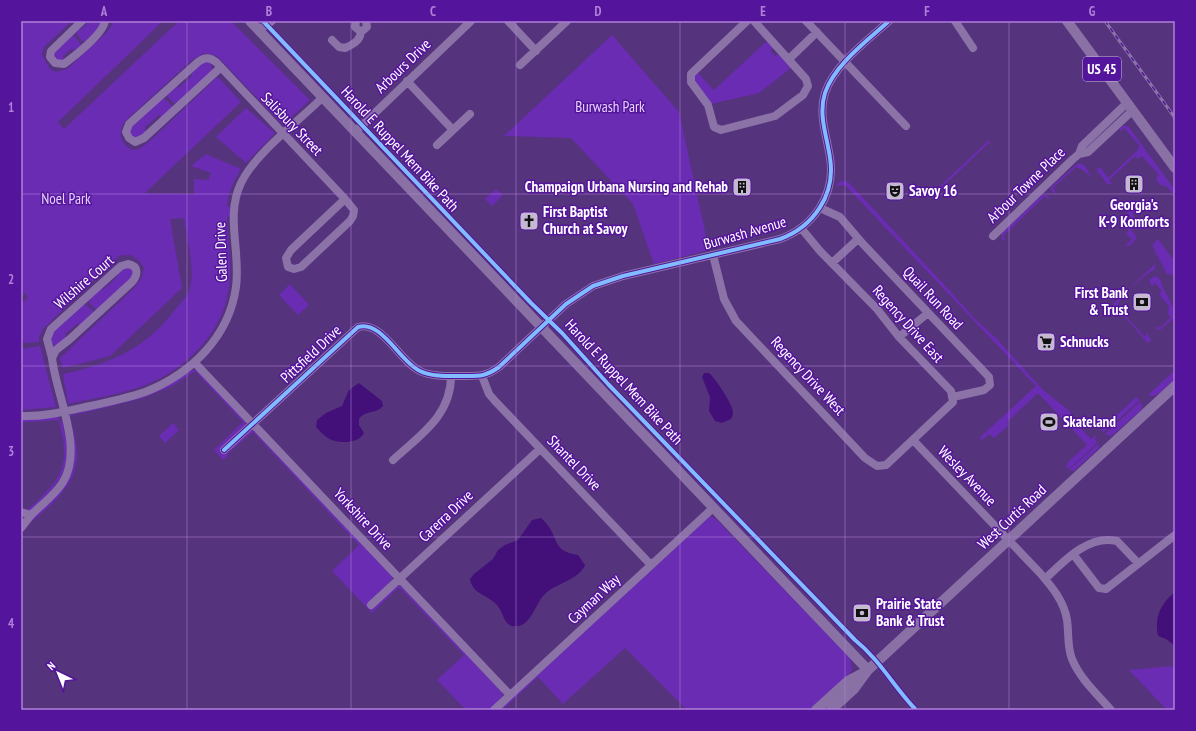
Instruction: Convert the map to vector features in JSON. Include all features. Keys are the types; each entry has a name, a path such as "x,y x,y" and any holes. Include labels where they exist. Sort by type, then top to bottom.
{"main road":[{"path":"250,21 259,25 322,97 868,670"},
{"name":"US 45","path":"1067,21 1129,108 1175,168"},
{"name":"West Curtis Road","path":"831,710 854,689 868,670 1175,386"},
{"name":"West Curtis Road","path":"816,710 848,681 868,670"}],"street":[{"path":"82,21 51,51 50,57 55,63 64,64 102,30 105,21"},
{"path":"259,25 267,25 272,21"},
{"path":"356,21 355,27 361,32"},
{"path":"332,40 339,47 345,48 353,44 360,37 361,32 367,27 366,21"},
{"name":"Arbours Drive","path":"356,131 470,21"},
{"path":"508,21 536,51"},
{"path":"520,65 567,21"},
{"path":"747,21 691,74 691,82 708,105 714,127 721,130 771,118 803,95 806,91 808,81 754,21"},
{"path":"806,21 906,126"},
{"name":"Burwash Avenue","path":"542,328 572,299 593,286 623,276 780,239 801,228 820,208 828,193 831,174 830,159 823,125 822,106 830,82 845,62 889,21"},
{"path":"955,21 973,48"},
{"path":"789,59 817,32"},
{"name":"Salisbury Street","path":"220,68 144,138 135,142 129,138 126,132 129,124 198,62 207,58 211,59 220,68 284,134 345,199 354,210 350,221 302,267 294,269 288,267 286,258 291,250 345,199"},
{"path":"407,82 453,130"},
{"name":"Galen Drive","path":"21,416 38,416 64,411 145,392 172,379 195,363 217,337 229,316 235,296 237,275 234,217 238,192 252,165 322,97"},
{"name":"Arbour Towne Place","path":"992,236 1079,154 1088,152 1129,108"},
{"path":"437,145 470,114"},
{"name":"Quail Run Road","path":"820,208 840,217 858,239 990,380 989,387 984,390 953,397"},
{"name":"Regency Drive East","path":"801,228 832,263 877,309 899,337 951,391 953,397"},
{"path":"832,263 858,239"},
{"name":"Regency Drive West","path":"713,255 724,299 736,321 865,458 877,466 886,465 913,440"},
{"name":"Wilshire Court","path":"21,528 31,515 60,486 69,469 71,445 47,339 51,329 121,266 128,264 134,266 137,273 132,282 56,350 52,358"},
{"path":"899,337 928,313"},
{"name":"Pittsfield Drive","path":"224,450 356,328 362,326 375,328 409,364 420,372 451,376 482,376 489,375 499,367 542,328"},
{"name":"Yorkshire Drive","path":"195,363 510,695"},
{"path":"393,460 439,416 449,399 451,376"},
{"name":"Shantel Drive","path":"482,376 489,394 651,565"},
{"path":"913,440 952,402 953,397"},
{"name":"Wesley Avenue","path":"913,440 1045,578 1057,593 1064,607 1072,660 1081,675 1111,710"},
{"name":"Carerra Drive","path":"371,605 540,449"},
{"name":"Cayman Way","path":"494,710 713,508"},
{"path":"21,512 31,515"},
{"path":"1073,554 1102,590 1112,586 1138,563 1175,535"},
{"path":"1045,578 1073,554 1093,541 1112,540 1122,545 1138,563"}],"green space":[{"name":"Noel Park","path":"21,21 72,21 44,47 42,54 49,68 56,72 67,69 107,32 112,25 112,21 163,21 58,122 64,129 179,21 231,21 310,100 283,125 217,56 204,53 192,60 124,122 121,130 121,138 132,150 139,149 149,142 216,78 219,78 241,102 145,193 194,194 194,179 208,180 211,173 191,166 206,154 241,169 230,191 227,206 231,207 230,217 227,217 230,266 228,293 224,308 210,336 200,348 176,369 148,384 109,396 68,404 63,374 98,365 128,352 154,333 183,300 189,290 191,280 192,272 190,253 184,218 170,219 182,288 110,356 63,368 60,358 133,289 141,279 144,268 134,257 127,255 119,256 43,329 39,337 39,342 24,343 21,339 21,304 28,297 25,293 21,297"},
{"path":"89,21 102,21 102,25 87,41 82,41 76,33 76,29 79,26 80,30"},
{"path":"72,34 81,44 80,47 74,53 72,48 63,56 64,61 55,61 53,50"},
{"name":"Burwash Park","path":"612,35 679,112 709,250 654,264 633,204 571,138 504,136"},
{"path":"767,41 773,48 770,50 775,56 779,54 791,68 759,93 711,104 693,81 692,76 697,72 714,90"},
{"path":"202,61 211,62 212,71 179,103 174,103 167,96 167,91 176,83 178,88 192,76 190,70"},
{"path":"160,98 165,99 172,106 172,110 161,120 160,114 145,127 146,133 139,139 130,136 129,127"},
{"path":"246,108 275,133 246,163 216,137"},
{"path":"1123,126 1128,126 1175,190 1175,196 1167,187 1159,184 1156,178 1159,175 1142,156 1138,159 1135,156 1109,180 1112,184 1107,184 1096,169 1101,168 1108,178 1138,150 1139,145 1124,128 1121,131 1119,129"},
{"path":"989,140 990,142 940,189 939,187"},
{"path":"1078,163 1084,165 1092,177 1080,168 1079,169 1076,167 1053,188 1056,192 1054,193 1051,190 1051,187"},
{"path":"841,181 848,182 851,185 938,278 939,281 940,280 975,319 996,338 1043,390 1071,412 1069,416 1091,439 1095,436 1097,438 1095,439 1097,443 1069,469 1066,466 1069,461 1087,445 1038,393 1007,422 1009,425 994,438 989,434 982,440 979,438 1036,386 845,185 835,186"},
{"path":"496,189 503,195 492,206 485,199"},
{"path":"1042,195 1047,195 1050,198 1048,199 1045,196 1003,236 1005,239 1002,241 1002,233"},
{"path":"1128,207 1135,211 1132,214 1143,227 1147,225 1145,229 1139,229 1125,209"},
{"path":"1127,224 1137,238 1128,247 1126,245 1132,239 1126,233 1129,231 1125,227"},
{"path":"1158,239 1175,262 1174,274 1171,275 1166,273 1154,250 1153,244"},
{"path":"1155,264 1155,269 1139,280 1123,296 1119,301 1118,306 1145,337 1147,333 1151,340 1148,343 1113,304"},
{"path":"123,266 132,269 134,275 100,309 95,309 88,301 88,296 101,285 103,290 117,277 115,271"},
{"path":"1155,276 1160,279 1173,307 1175,317 1160,330 1156,329 1156,326 1160,328 1171,317 1168,314 1169,306 1159,294 1162,291 1155,283 1152,286 1149,280"},
{"path":"290,284 309,305 298,315 279,295"},
{"path":"80,304 85,304 93,311 93,316 80,328 78,323 65,334 67,340 56,346 54,345 49,336"},
{"path":"40,346 56,407 21,410 21,349"},
{"path":"192,370 197,370 246,422 245,426 253,430 392,576 392,580 368,603 400,585 502,692 503,696 489,710 466,710 437,680 464,655 400,588 398,588 372,613 332,571 359,545 253,432 227,454 228,456 223,460 214,450 243,422 195,371 172,386 143,398 71,416 70,418 76,440 77,454 76,466 71,478 58,498 21,531 26,523 53,499 68,479 74,459 69,416 165,387"},
{"path":"1175,370 1175,379 1166,388 1159,394 1151,396 1148,395"},
{"path":"1136,397 1140,400 1104,432 1101,430"},
{"path":"1141,401 1141,410 1111,436 1105,434"},
{"path":"57,417 62,424 65,433 67,447 67,458 64,469 60,478 47,495 29,512 26,510 51,487 57,478 64,461 64,443 59,420 21,422 21,420"},
{"path":"173,423 179,430 165,443 159,436"},
{"path":"1098,439 1099,448 1074,471 1069,470 1098,444"},
{"path":"710,516 716,519 850,658 852,669 849,675 811,710 687,710 625,648 563,704 538,677 502,710 499,710"},
{"path":"1172,666 1175,672 1175,710 1167,710 1129,670"}],"shaded area":[{"path":"704,373 709,373 712,376 731,404 733,414 731,419 722,423 715,421 709,411 710,397 702,377"},
{"path":"359,383 382,401 383,406 378,410 364,414 359,419 359,425 364,433 358,439 342,442 328,438 316,427 317,420 326,413 342,406 349,390"},
{"path":"541,518 551,530 559,546 569,553 578,555 585,565 573,578 545,594 527,621 518,626 509,625 504,619 499,607 493,601 477,591 471,584 470,579 493,559 498,550 505,545 518,540 532,520"},
{"path":"1175,592 1175,646 1166,639 1158,636 1157,623 1162,606"}],"railway":[{"path":"1105,21 1175,118"}],"cycle path":[{"name":"Harold E Ruppel Mem Bike Path","path":"263,21 531,303 562,333 608,384 872,656 916,710"},
{"path":"224,450 358,327 367,327 383,335 405,359 420,371 425,373 446,376 482,375 490,373 499,367 566,304 593,286 623,276 780,239 792,234 812,218 820,208 826,197 829,185 831,172 830,158 822,109 825,93 829,83 852,54 889,21"}],"place":[{"name":"Georgia's K-9 Komforts","path":"1134,184"},
{"name":"Champaign Urbana Nursing and Rehab","path":"742,187"},
{"name":"Savoy 16","path":"895,191"},
{"name":"First Baptist Church at Savoy","path":"529,221"},
{"name":"First Bank & Trust","path":"1142,302"},
{"name":"Schnucks","path":"1046,342"},
{"name":"Skateland","path":"1049,422"},
{"name":"Prairie State Bank & Trust","path":"862,613"}]}
